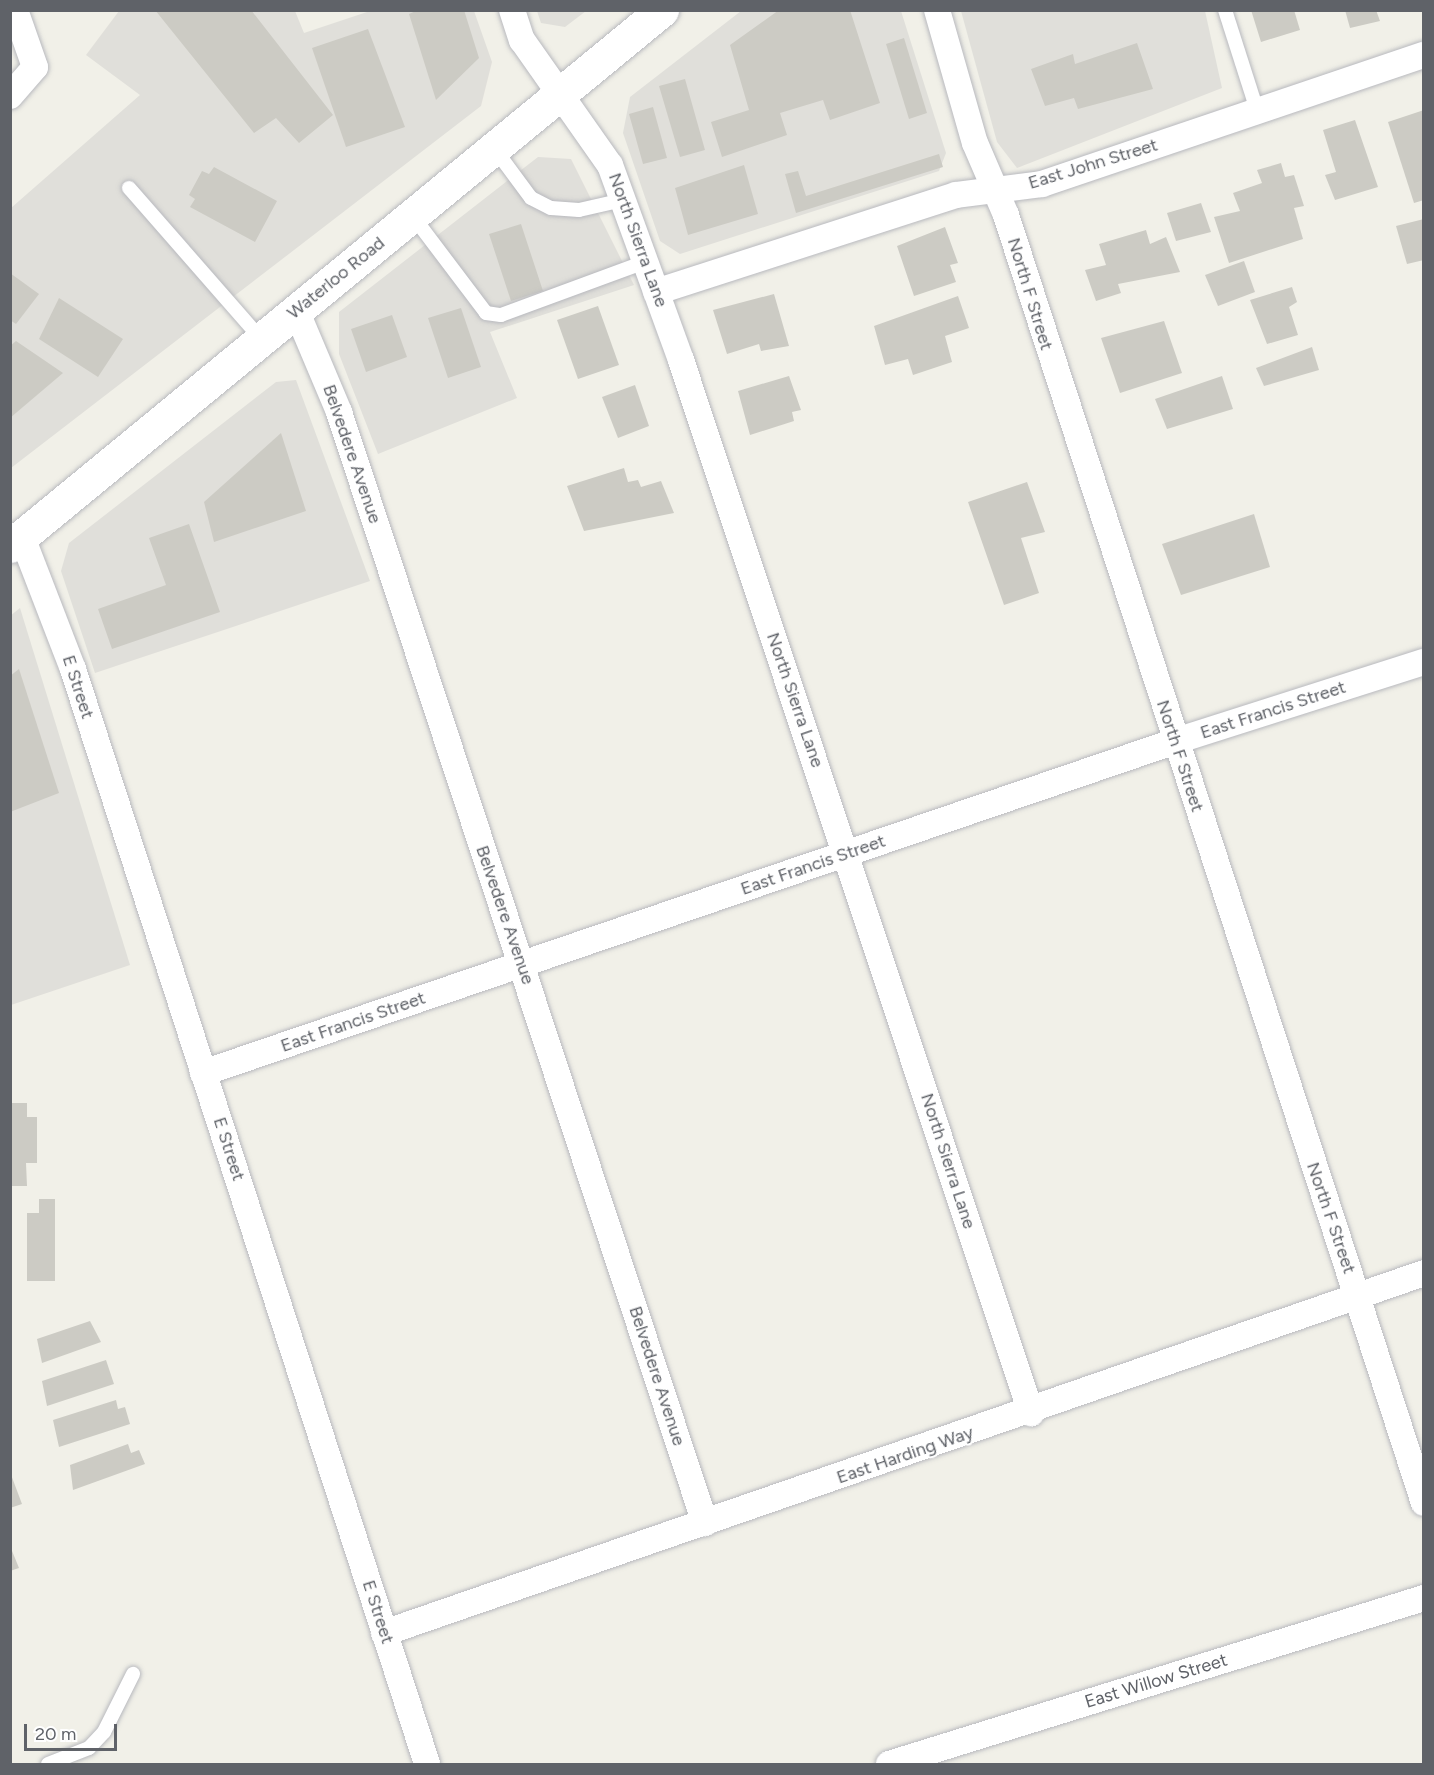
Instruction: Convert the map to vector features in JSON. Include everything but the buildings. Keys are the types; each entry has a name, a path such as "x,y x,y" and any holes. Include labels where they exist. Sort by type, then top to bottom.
{"main road":[{"name":"Waterloo Road","path":"16,542 662,10"}],"street":[{"path":"10,96 35,67 20,35 15,10"},
{"name":"North Sierra Lane","path":"512,10 522,40 600,146 623,200 847,854 1031,1413"},
{"name":"North F Street","path":"937,10 994,191 1424,1503"},
{"name":"East John Street","path":"656,292 956,195 1042,184 1424,55"},
{"name":"Belvedere Avenue","path":"296,310 339,412 705,1523"},
{"name":"E Street","path":"16,542 73,669 427,1764"},
{"name":"East Francis Street","path":"203,1073 1176,741 1424,662"},
{"name":"East Harding Way","path":"384,1633 1031,1413 1424,1273"},
{"name":"East Willow Street","path":"889,1764 1424,1598"}],"lane":[{"path":"1225,10 1257,110"},
{"path":"494,148 531,198 551,208 579,210 623,200"},
{"path":"129,188 261,339"},
{"path":"412,215 486,313 501,315 645,262"},
{"path":"48,1764 89,1748 104,1732 133,1674"}],"shaded area":[{"path":"537,10 586,11 565,27 541,23"},
{"path":"119,11 295,11 304,33 370,11 474,11 492,62 481,106 11,468 11,208 140,95 86,55"},
{"path":"741,11 901,11 946,153 939,171 680,254 660,241 623,133 630,97"},
{"path":"961,11 1205,11 1222,88 1017,168 997,142"},
{"path":"538,157 571,159 634,285 490,332 517,398 378,454 339,354 339,312"},
{"path":"296,380 370,581 95,673 61,571 69,543 276,382"},
{"path":"20,608 130,965 11,1005 10,616"}]}
